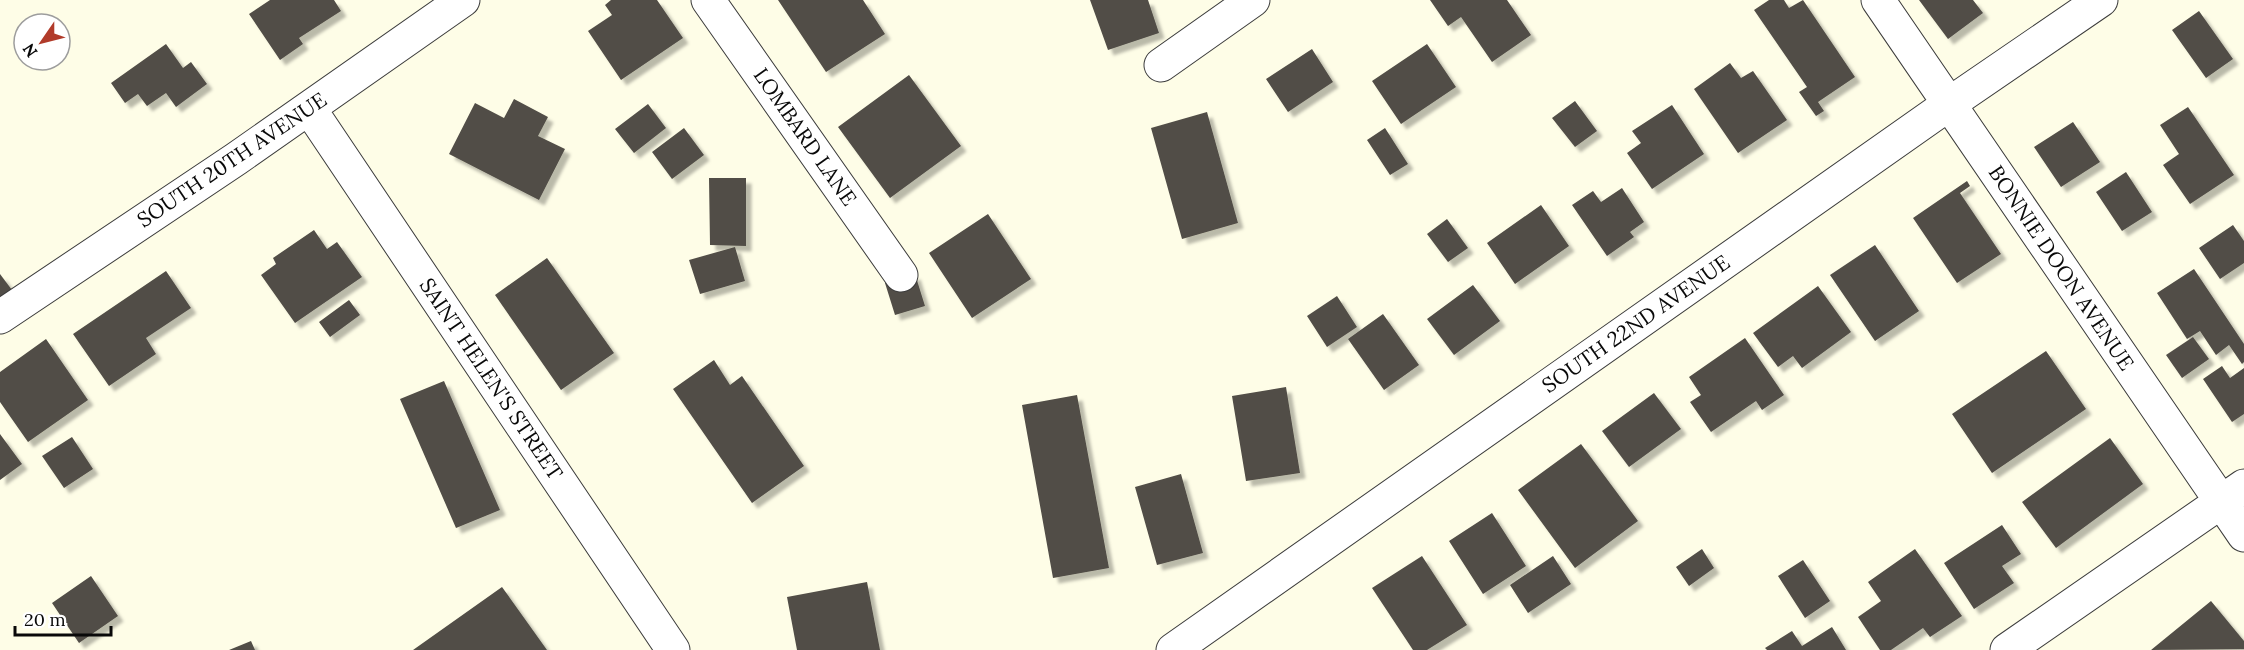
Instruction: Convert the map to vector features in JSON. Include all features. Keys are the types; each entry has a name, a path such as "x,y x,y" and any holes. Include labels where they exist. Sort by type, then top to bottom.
{"street":[{"name":"SOUTH 20TH AVENUE","path":"0,317 309,108 463,0"},
{"name":"LOMBARD LANE","path":"708,0 901,275"},
{"path":"1161,64 1253,0"},
{"name":"BONNIE DOON AVENUE","path":"1878,0 1949,104 2233,494 2244,535"},
{"name":"SOUTH 22ND AVENUE","path":"1173,650 1949,104 2101,0"},
{"name":"SAINT HELEN'S STREET","path":"309,108 674,650"},
{"path":"2007,650 2233,494"}],"building":[{"path":"270,0 334,0 341,11 299,38 303,44 280,60 249,14"},
{"path":"611,0 657,0 683,38 621,80 588,31 612,15 605,5"},
{"path":"778,0 863,0 885,34 826,72"},
{"path":"1090,0 1148,0 1159,33 1108,50"},
{"path":"1430,0 1507,0 1531,35 1492,62 1461,17 1448,26"},
{"path":"1769,0 1784,0 1789,8 1803,0 1855,77 1818,102 1824,111 1816,116 1799,92 1807,87 1754,10"},
{"path":"1919,0 1973,0 1983,13 1948,39"},
{"path":"2199,11 2233,59 2206,78 2172,30"},
{"path":"166,44 183,68 191,62 207,84 176,107 166,93 147,106 138,94 125,103 111,83"},
{"path":"1427,44 1456,87 1401,124 1372,81"},
{"path":"1312,49 1333,82 1288,112 1266,79"},
{"path":"1730,63 1741,78 1753,71 1787,120 1738,153 1694,89"},
{"path":"909,75 961,146 890,198 838,127"},
{"path":"514,99 548,117 538,136 565,149 539,200 449,154 475,103 504,118"},
{"path":"1575,101 1597,131 1575,147 1552,118"},
{"path":"648,104 666,128 634,153 615,129"},
{"path":"1672,105 1704,154 1652,189 1627,153 1641,143 1632,131"},
{"path":"2188,107 2234,175 2190,204 2163,165 2179,154 2160,125"},
{"path":"1207,112 1238,223 1182,239 1151,128"},
{"path":"2073,122 2100,162 2061,187 2034,147"},
{"path":"684,128 704,155 672,179 652,152"},
{"path":"1385,128 1408,164 1390,175 1367,140"},
{"path":"2126,172 2152,212 2122,231 2096,192"},
{"path":"709,178 746,178 746,246 710,245"},
{"path":"1967,181 1970,186 1960,193 2001,254 1957,283 1913,218"},
{"path":"1622,188 1644,222 1630,232 1634,237 1607,256 1572,205 1593,191 1601,202"},
{"path":"1541,205 1569,246 1515,284 1487,243"},
{"path":"988,214 1031,279 972,318 929,253"},
{"path":"1447,219 1468,248 1448,262 1427,234"},
{"path":"2233,225 2244,241 2244,263 2220,279 2199,248"},
{"path":"314,230 327,249 337,242 362,277 295,323 261,275 276,264 273,258"},
{"path":"1875,245 1919,311 1875,341 1830,275"},
{"path":"735,247 745,281 700,294 689,260"},
{"path":"547,258 614,353 561,390 495,295"},
{"path":"2194,269 2244,344 2242,364 2229,345 2216,355 2200,331 2187,339 2157,293"},
{"path":"166,271 191,308 146,338 156,354 109,386 73,334"},
{"path":"0,274 12,290 0,299"},
{"path":"915,274 925,306 895,315 885,283"},
{"path":"1473,285 1500,321 1454,355 1427,319"},
{"path":"1818,286 1851,332 1802,368 1793,356 1778,367 1753,333"},
{"path":"1337,296 1357,327 1327,347 1307,316"},
{"path":"349,300 360,315 330,337 319,322"},
{"path":"1383,314 1419,365 1384,390 1348,339"},
{"path":"2193,337 2209,359 2182,378 2166,355"},
{"path":"1745,338 1784,395 1762,410 1756,401 1711,432 1690,402 1701,395 1689,377"},
{"path":"46,339 88,400 28,442 0,402 0,372"},
{"path":"2046,351 2086,409 1992,473 1952,414"},
{"path":"714,360 730,385 742,376 804,466 752,503 673,389"},
{"path":"2222,366 2230,378 2244,368 2244,414 2232,422 2203,379"},
{"path":"444,381 500,510 456,528 400,399"},
{"path":"1286,387 1300,473 1246,481 1232,396"},
{"path":"1654,393 1681,429 1629,467 1602,431"},
{"path":"1077,395 1109,568 1053,578 1022,405"},
{"path":"0,434 22,464 0,480"},
{"path":"72,437 93,469 64,488 42,456"},
{"path":"2110,438 2143,484 2056,548 2022,502"},
{"path":"1581,444 1638,521 1575,568 1518,490"},
{"path":"1181,474 1203,553 1157,565 1135,487"},
{"path":"1492,513 1526,566 1483,594 1449,541"},
{"path":"2002,525 2021,554 2002,566 2014,583 1974,609 1944,563"},
{"path":"1702,549 1714,568 1689,586 1676,567"},
{"path":"1915,549 1962,616 1930,637 1923,628 1891,650 1880,650 1858,617 1881,601 1868,582"},
{"path":"1422,556 1467,625 1427,650 1413,650 1372,588"},
{"path":"1553,556 1571,584 1528,613 1510,585"},
{"path":"1803,560 1830,601 1805,618 1778,576"},
{"path":"91,576 118,616 79,643 52,603"},
{"path":"867,582 880,650 797,650 787,597"},
{"path":"502,587 547,650 413,650"},
{"path":"2211,601 2244,641 2244,649 2151,650"},
{"path":"1832,627 1846,650 1767,650 1765,648 1792,631 1802,646"},
{"path":"251,641 255,650 229,650"}]}
